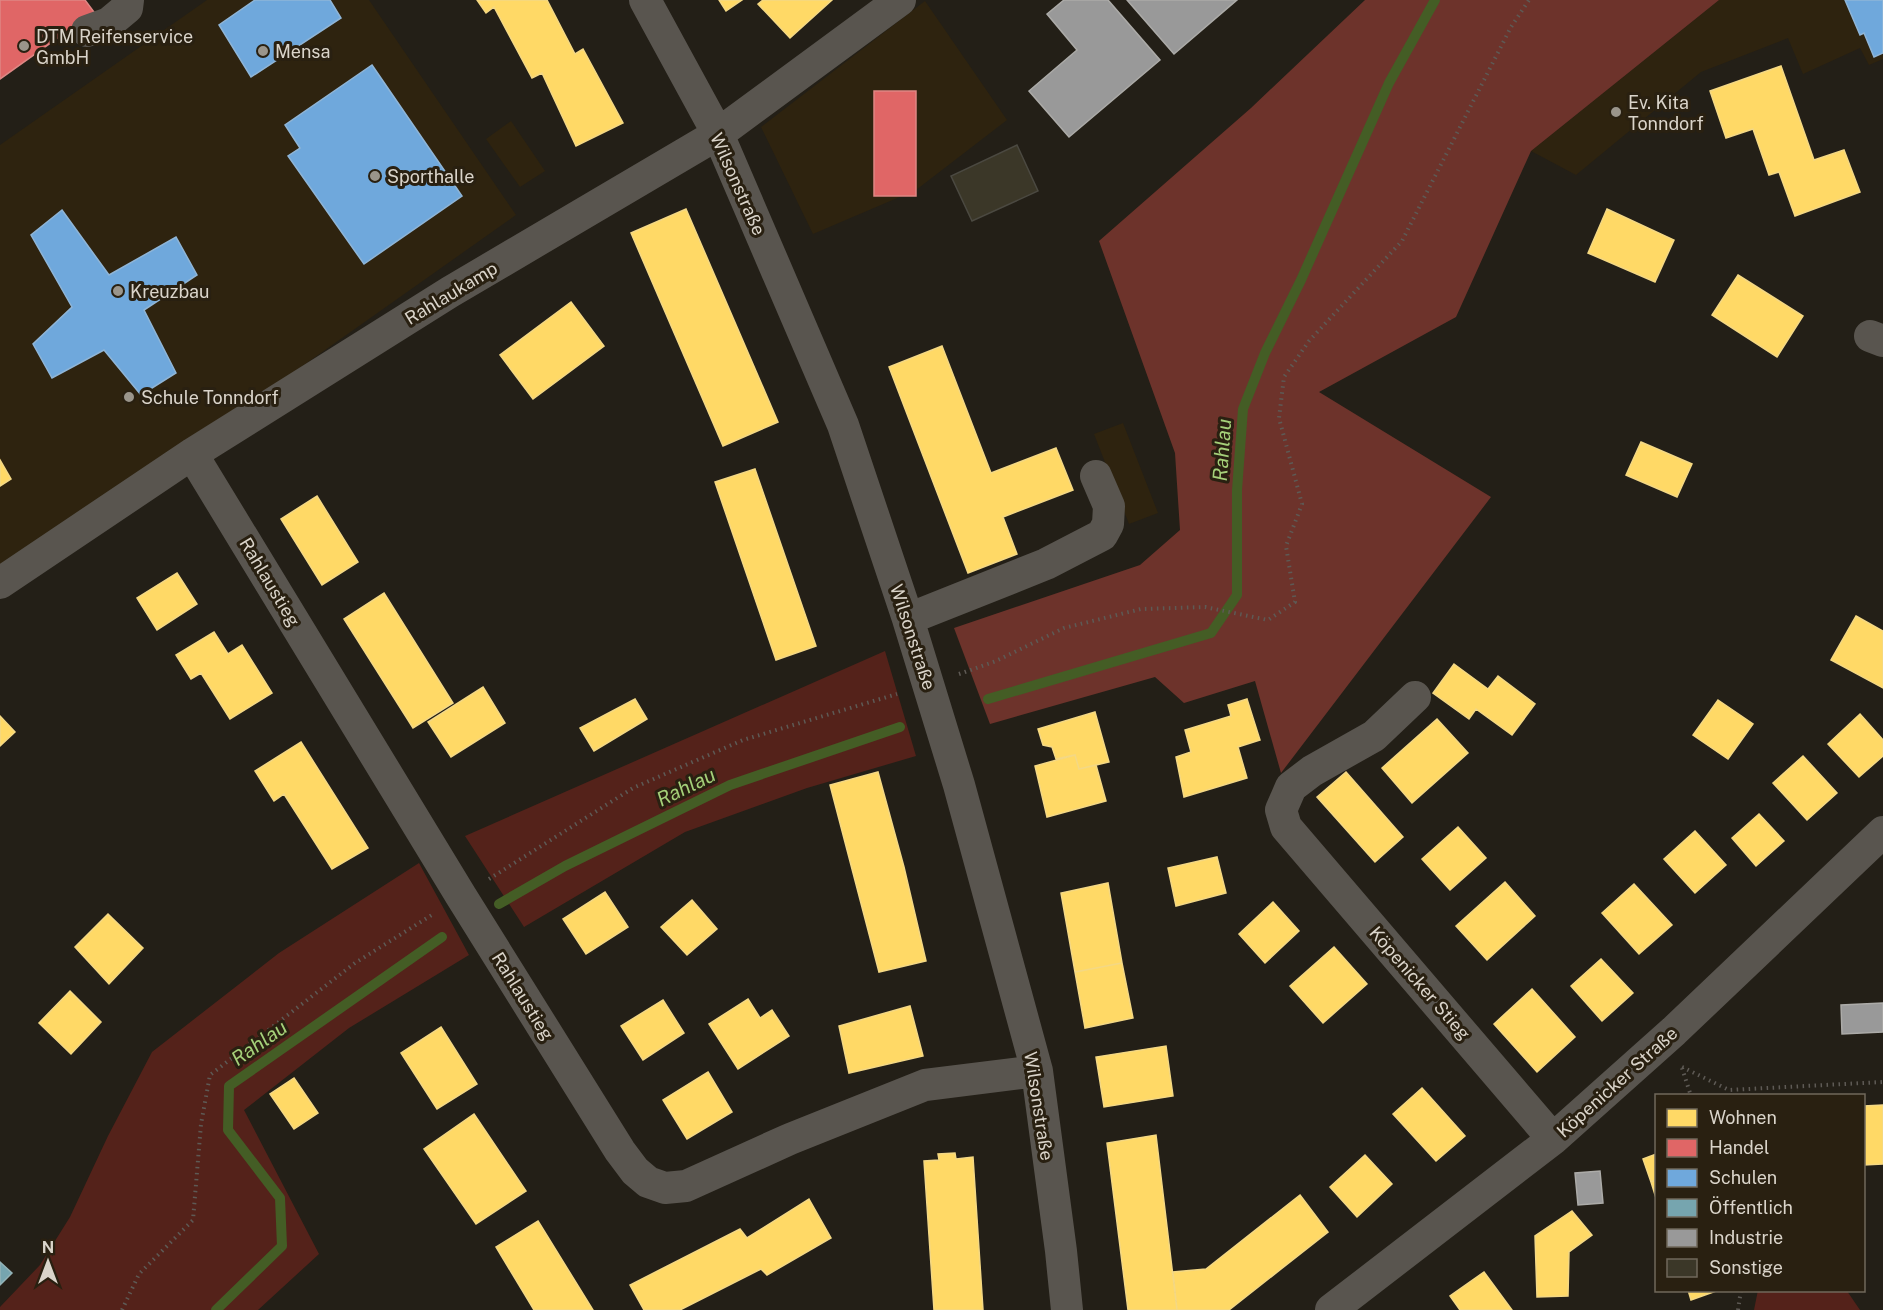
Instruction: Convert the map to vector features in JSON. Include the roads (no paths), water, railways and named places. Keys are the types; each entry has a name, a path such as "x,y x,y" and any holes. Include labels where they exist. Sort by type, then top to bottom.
{"street":[{"path":"87,31 109,23 127,8 128,0"},
{"name":"Wilsonstraße","path":"645,0 718,134 843,425 929,684 1037,1071 1067,1310"},
{"name":"Rahlaukamp","path":"0,583 192,454 450,292 718,134 900,0"},
{"name":"Rahlaustieg","path":"192,454 461,896 620,1151 635,1171 648,1182 665,1188 686,1186 790,1139 925,1085 1037,1071"},
{"path":"908,619 1046,564 1102,535 1108,524 1109,506 1096,476"},
{"name":"Köpenicker Stieg","path":"1415,697 1374,736 1312,771 1291,787 1281,810 1286,827 1553,1139"},
{"name":"Köpenicker Straße","path":"1331,1310 1553,1139 1674,1031 1883,832"}],"waterway":[{"name":"Rahlau","path":"988,699 1211,633 1237,595 1237,490 1243,409 1265,353 1301,280 1389,83 1435,0"},
{"name":"Rahlau","path":"499,904 565,866 730,785 900,727"},
{"name":"Rahlau","path":"216,1310 282,1246 280,1198 228,1130 229,1086 442,937"}],"place":[{"name":"DTM Reifenservice GmbH","path":"24,46"},
{"name":"Mensa","path":"263,51"},
{"name":"Ev. Kita Tonndorf","path":"1616,112"},
{"name":"Sporthalle","path":"375,176"},
{"name":"Kreuzbau","path":"118,291"},
{"name":"Schule Tonndorf","path":"129,397"}]}
